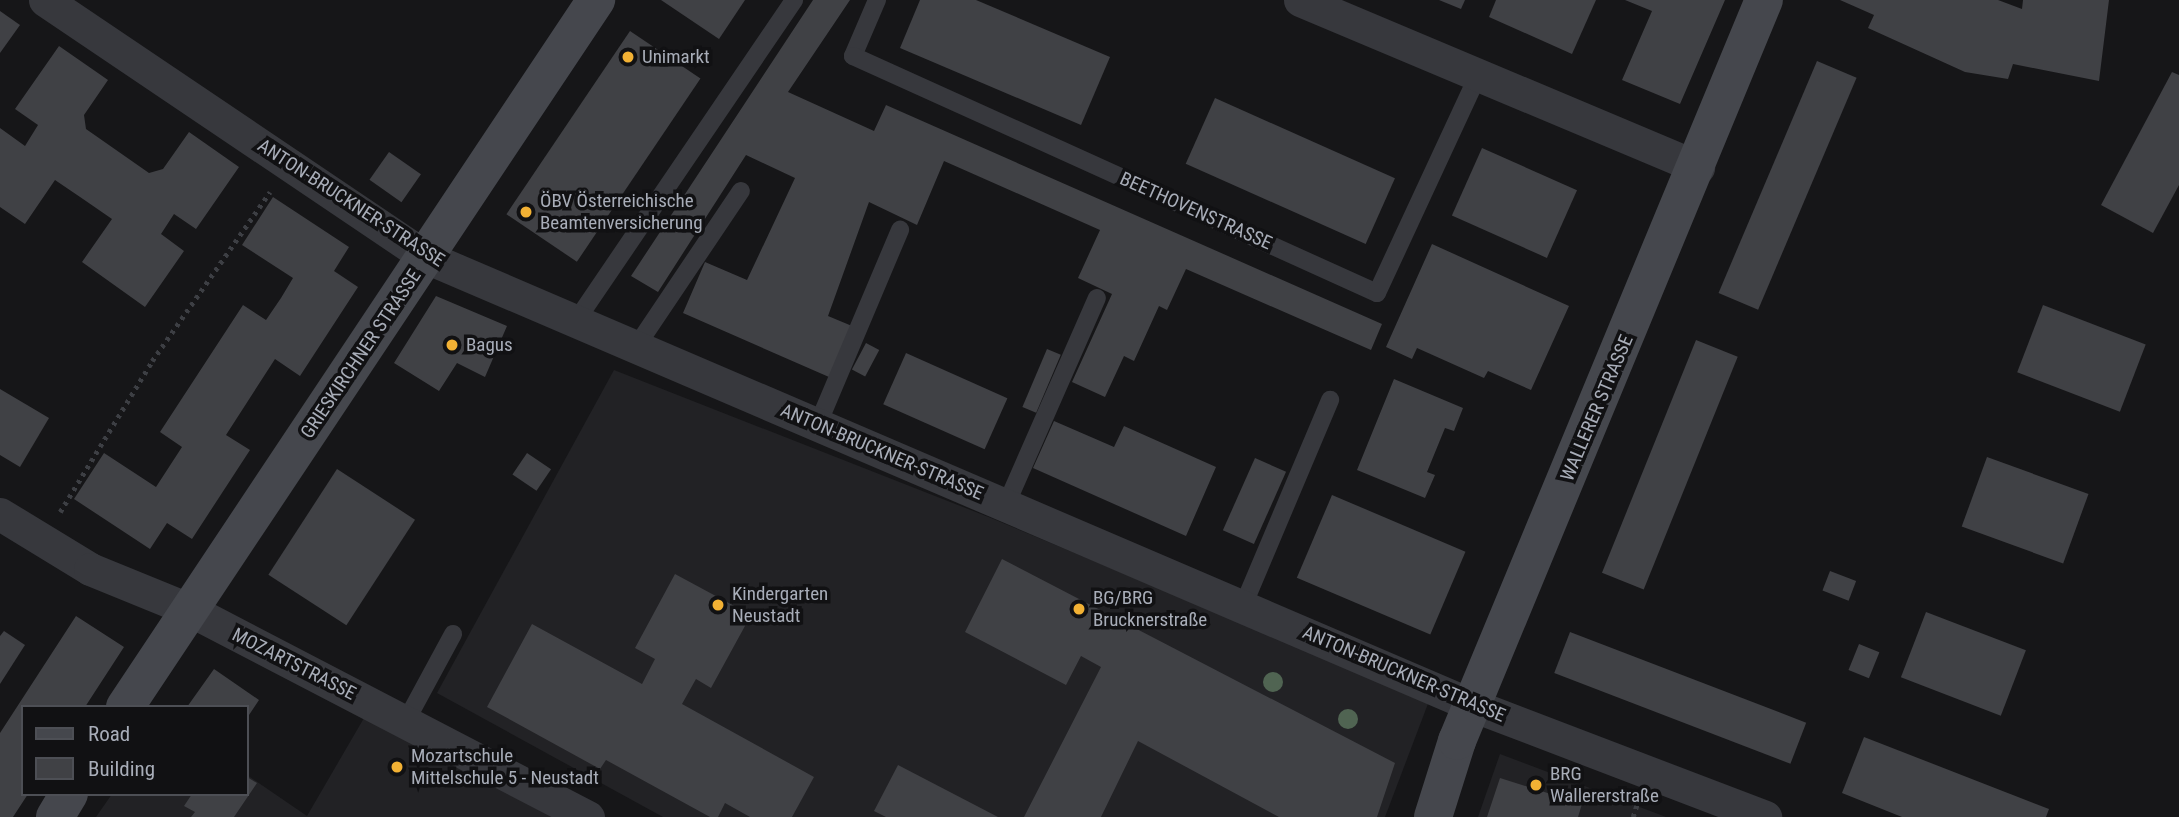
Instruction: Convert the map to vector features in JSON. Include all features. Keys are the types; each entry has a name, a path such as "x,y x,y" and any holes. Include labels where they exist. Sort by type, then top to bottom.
{"street":[{"name":"ANTON-BRUCKNER-STRASSE","path":"46,0 426,257 1472,705 1765,817"},
{"name":"GRIESKIRCHNER STRASSE","path":"126,705 596,0"},
{"path":"1300,0 1698,167"},
{"name":"WALLERER STRASSE","path":"1433,817 1472,705 1698,167 1763,0"},
{"name":"MOZARTSTRASSE","path":"0,514 90,569 188,609 588,817"},
{"path":"55,817 68,796"}],"lane":[{"path":"576,321 794,0"},
{"name":"BEETHOVENSTRASSE","path":"877,0 853,56 1377,293 1478,75"},
{"path":"636,347 741,191"},
{"path":"818,424 900,230"},
{"path":"1006,505 1097,298"},
{"path":"1243,606 1330,400"},
{"path":"407,721 453,634"}],"path":[{"path":"43,540 152,361 290,165"},
{"path":"1633,817 1638,800"}],"shaded area":[{"path":"614,370 991,518 1429,701 1385,817 663,817 437,693"},
{"name":"Mozartschule Mittelschule 5 - Neustadt","path":"364,718 555,817 96,817 111,796 248,796 248,776 307,816"},
{"name":"BRG Wallererstraße","path":"1500,754 1666,817 1478,817"}],"building":[{"path":"661,0 745,0 719,39"},
{"path":"813,0 850,0 788,92 874,131 886,105 1382,324 1371,350 1186,269 1167,310 1159,306 1134,361 1124,356 1105,397 1072,382 1112,294 1078,278 1100,230 944,161 917,225 869,202 828,316 852,326 829,377 683,313 705,262 747,280 795,178 746,155 658,292 631,276"},
{"path":"920,0 976,0 1110,57 1081,125 900,48"},
{"path":"1439,0 1465,0 1461,9"},
{"path":"1496,0 1596,0 1572,54 1489,17"},
{"path":"1625,0 1725,0 1680,104 1622,80 1652,11"},
{"path":"1840,0 1998,0 2022,9 2023,0 2109,0 2099,81 2013,64 2008,79 1965,72 1868,28 1874,15"},
{"path":"0,11 20,25 0,53"},
{"path":"630,31 700,79 577,262 506,214"},
{"path":"59,46 108,80 84,115 86,129 149,173 163,169 189,132 239,167 196,229 174,214 161,234 184,251 145,307 82,262 112,219 83,199 55,180 25,224 0,207 0,128 25,146 38,125 15,109"},
{"path":"1817,61 1857,78 1758,310 1719,293"},
{"path":"2172,72 2179,75 2179,185 2153,233 2101,205"},
{"path":"1215,98 1395,178 1366,244 1186,164"},
{"path":"1482,148 1577,190 1547,258 1452,216"},
{"path":"389,152 421,174 401,202 369,180"},
{"path":"273,197 349,247 334,271 358,287 300,376 275,359 226,435 250,450 192,539 167,523 150,549 74,499 104,453 156,487 182,447 160,432 243,305 266,320 281,298 293,278 242,245"},
{"path":"1432,244 1569,306 1531,390 1488,371 1484,378 1417,348 1412,359 1386,347"},
{"name":"Bagus","path":"436,296 507,326 485,377 457,363 439,391 394,363"},
{"path":"2043,305 2146,344 2120,412 2017,372"},
{"path":"1696,340 1738,357 1644,590 1602,573"},
{"path":"866,343 879,350 865,377 852,369"},
{"path":"1047,349 1061,355 1036,413 1022,407"},
{"path":"906,353 1007,398 985,449 883,404"},
{"path":"1394,379 1463,408 1454,431 1445,428 1427,472 1435,475 1425,498 1357,470"},
{"path":"0,389 49,418 20,467 0,455"},
{"path":"1054,421 1114,447 1124,426 1216,467 1186,536 1033,468"},
{"path":"527,453 551,469 537,491 512,475"},
{"path":"1987,457 2088,494 2063,563 1962,527"},
{"path":"1255,458 1286,472 1254,544 1223,530"},
{"path":"337,469 415,520 346,625 268,575"},
{"path":"1332,495 1465,552 1430,635 1297,578"},
{"path":"1002,559 1395,763 1377,817 1279,817 1138,741 1101,817 1024,817 1101,667 1081,656 1066,685 965,632"},
{"path":"1830,571 1856,581 1849,601 1822,591"},
{"path":"675,574 751,615 711,688 696,679 682,704 814,777 792,817 750,817 725,803 718,817 710,817 606,760 600,769 487,707 532,624 642,684 655,659 635,648"},
{"path":"1926,612 2026,650 2001,716 1901,677"},
{"path":"76,616 124,647 86,705 21,705 21,796 27,796 13,817 0,817 0,733"},
{"path":"4,631 25,645 0,684 0,636"},
{"path":"1570,632 1806,723 1790,764 1554,673"},
{"path":"1859,644 1879,652 1869,678 1849,670"},
{"path":"214,669 259,700 248,716 248,705 188,705"},
{"path":"1864,737 2049,809 2046,817 1902,817 1842,793"},
{"path":"898,765 998,817 886,817 874,811"},
{"path":"248,778 257,783 234,817 191,817 195,812 184,806 191,796 248,796"},
{"path":"1500,778 1582,804 1578,817 1487,817"}],"place":[{"name":"Unimarkt","path":"628,57"},
{"name":"ÖBV Österreichische Beamtenversicherung","path":"526,212"},
{"name":"Bagus","path":"452,345"},
{"name":"Kindergarten Neustadt","path":"718,605"},
{"name":"BG/BRG Brucknerstraße","path":"1079,609"},
{"name":"Mozartschule Mittelschule 5 - Neustadt","path":"397,767"},
{"name":"BRG Wallererstraße","path":"1536,785"}]}
